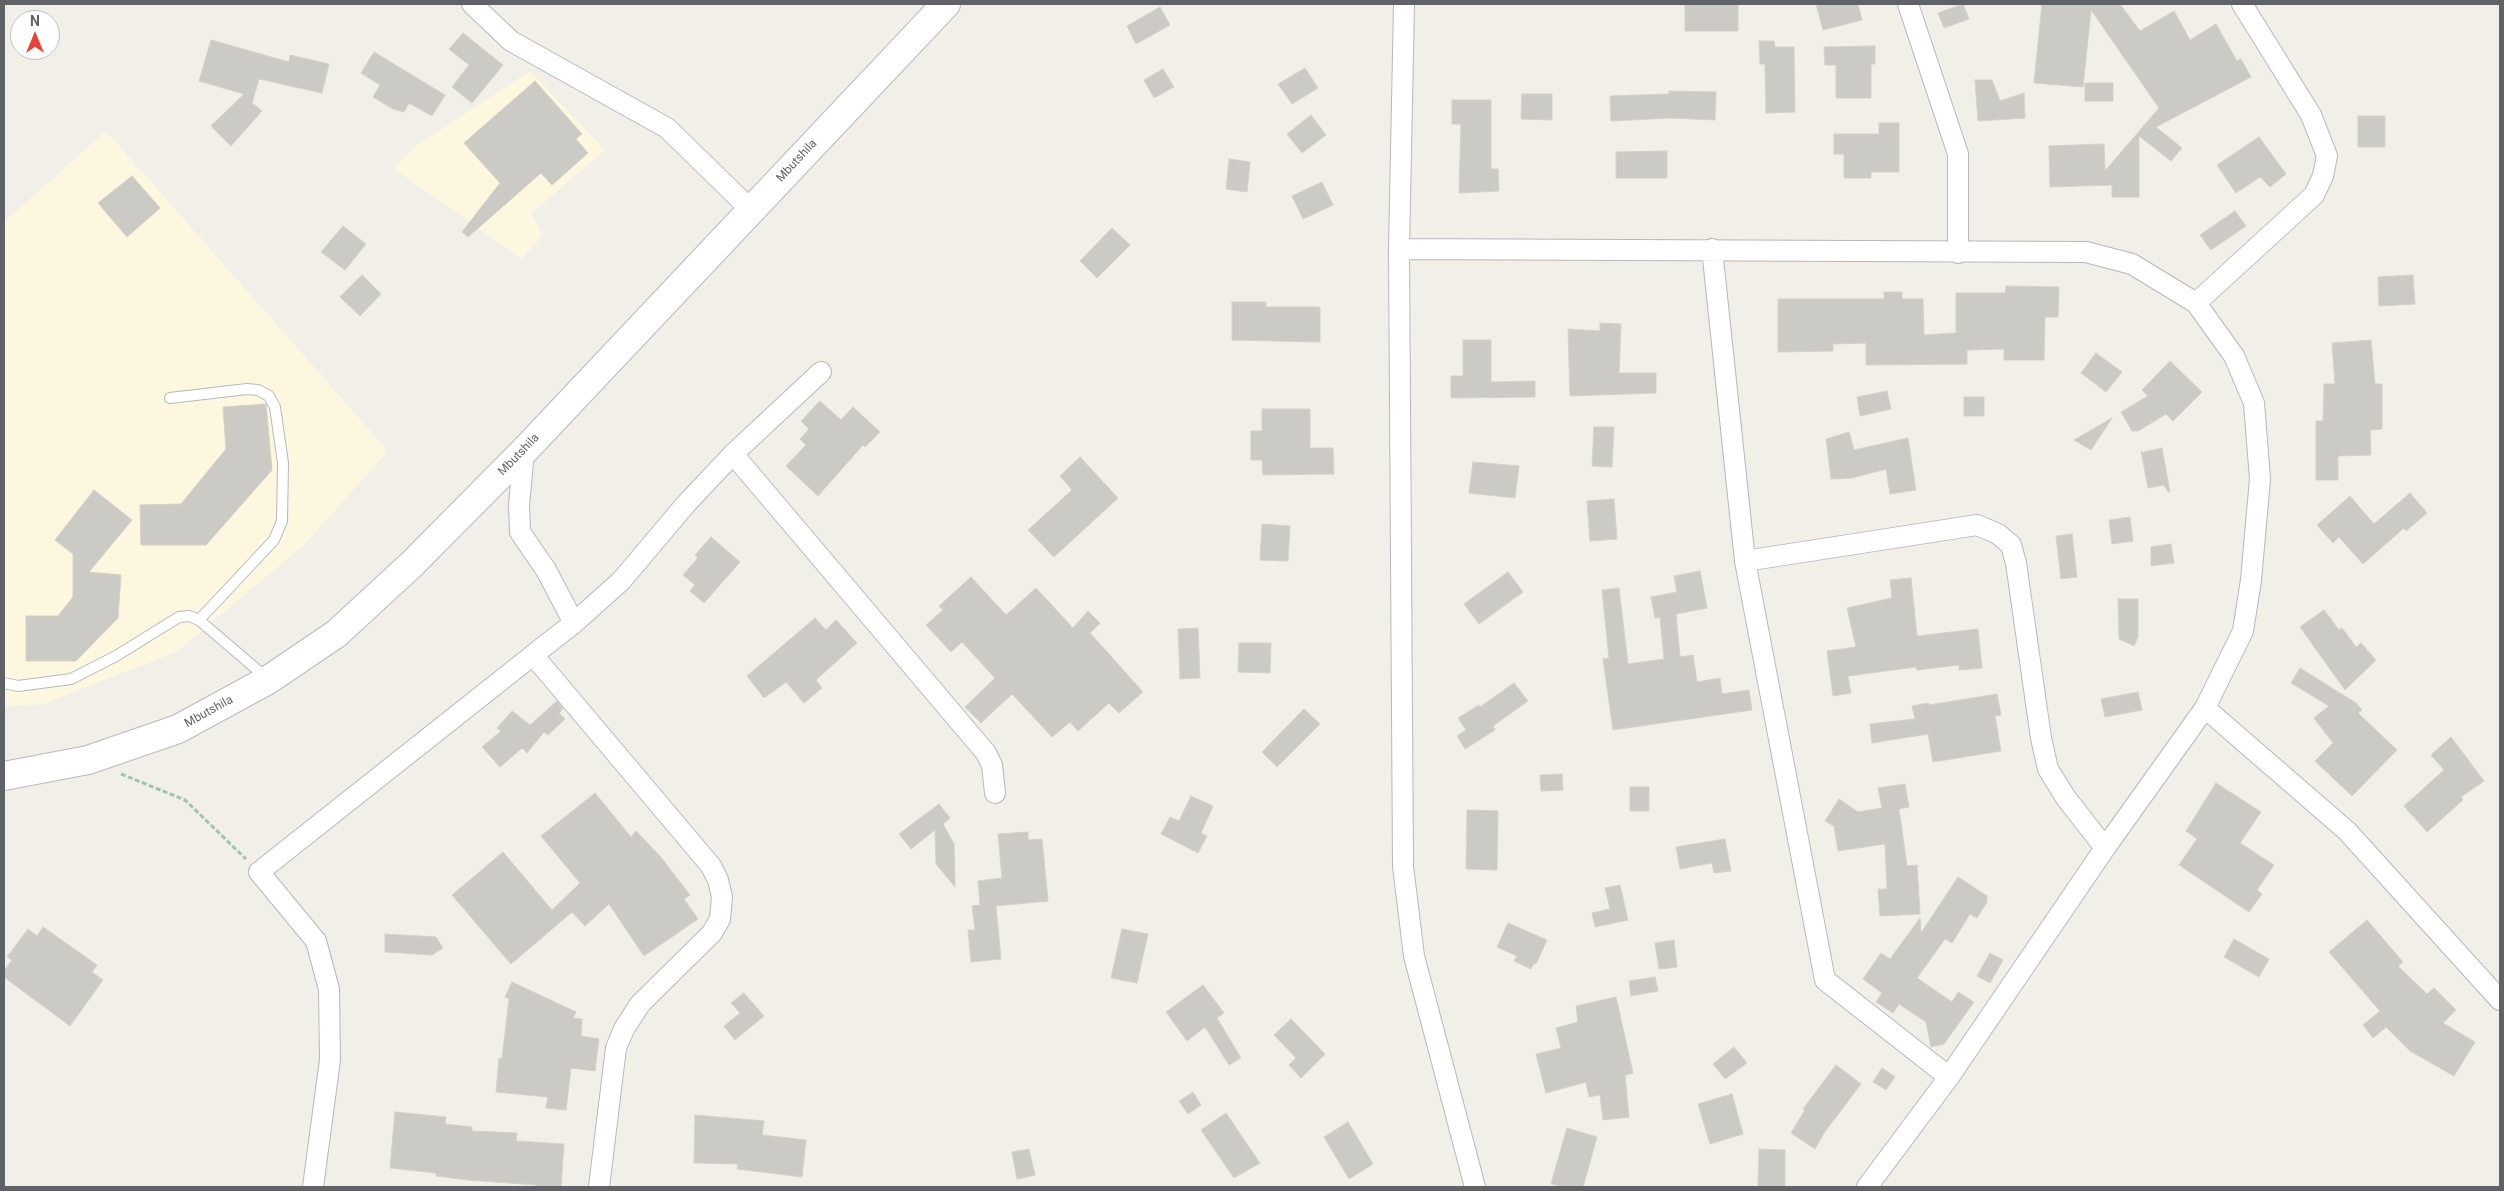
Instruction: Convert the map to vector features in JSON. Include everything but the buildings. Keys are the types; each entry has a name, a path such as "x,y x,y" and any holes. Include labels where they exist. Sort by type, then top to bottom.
{"street":[{"path":"472,4 511,41 667,128 751,210"},
{"name":"Mbutshila","path":"4,776 88,760 178,729 268,680 336,634 412,564 524,451 946,4"},
{"path":"1404,4 1399,249 1404,866 1414,956 1475,1187"},
{"path":"1908,4 1958,154 1958,253"},
{"path":"2196,304 2314,195 2323,176 2327,156 2311,115 2242,4"},
{"path":"1399,249 1712,249 1958,253 2086,252 2132,264 2196,304 2234,356 2254,403 2260,479 2251,580 2243,632 2204,708 2105,848 1949,1077 1867,1187"},
{"path":"1712,249 1745,561 1825,980 1949,1077"},
{"path":"313,1187 330,1060 329,989 316,941 259,872 574,623 621,581 686,504 733,454 821,372"},
{"path":"524,451 519,505 520,532 546,570 574,623"},
{"path":"733,454 986,753 992,764 994,792"},
{"path":"1745,561 1977,525 1998,534 2011,545 2016,564 2041,738 2048,769 2066,798 2105,848"},
{"path":"533,655 711,866 718,880 722,897 720,919 712,933 640,1004 624,1029 616,1048 599,1187"},
{"path":"2204,708 2347,831 2500,1000"}],"lane":[{"path":"170,398 247,388 258,390 269,396 275,407 284,463 282,521 274,540 199,620"},
{"path":"4,683 18,686 71,679 116,656 179,617 189,616 199,620 268,680"}],"path":[{"path":"88,760 185,800 259,872"}],"shaded area":[{"path":"530,71 605,150 531,213 542,235 522,259 393,168 412,149"},
{"path":"106,131 388,451 305,544 176,652 43,704 4,706 4,222"}]}
